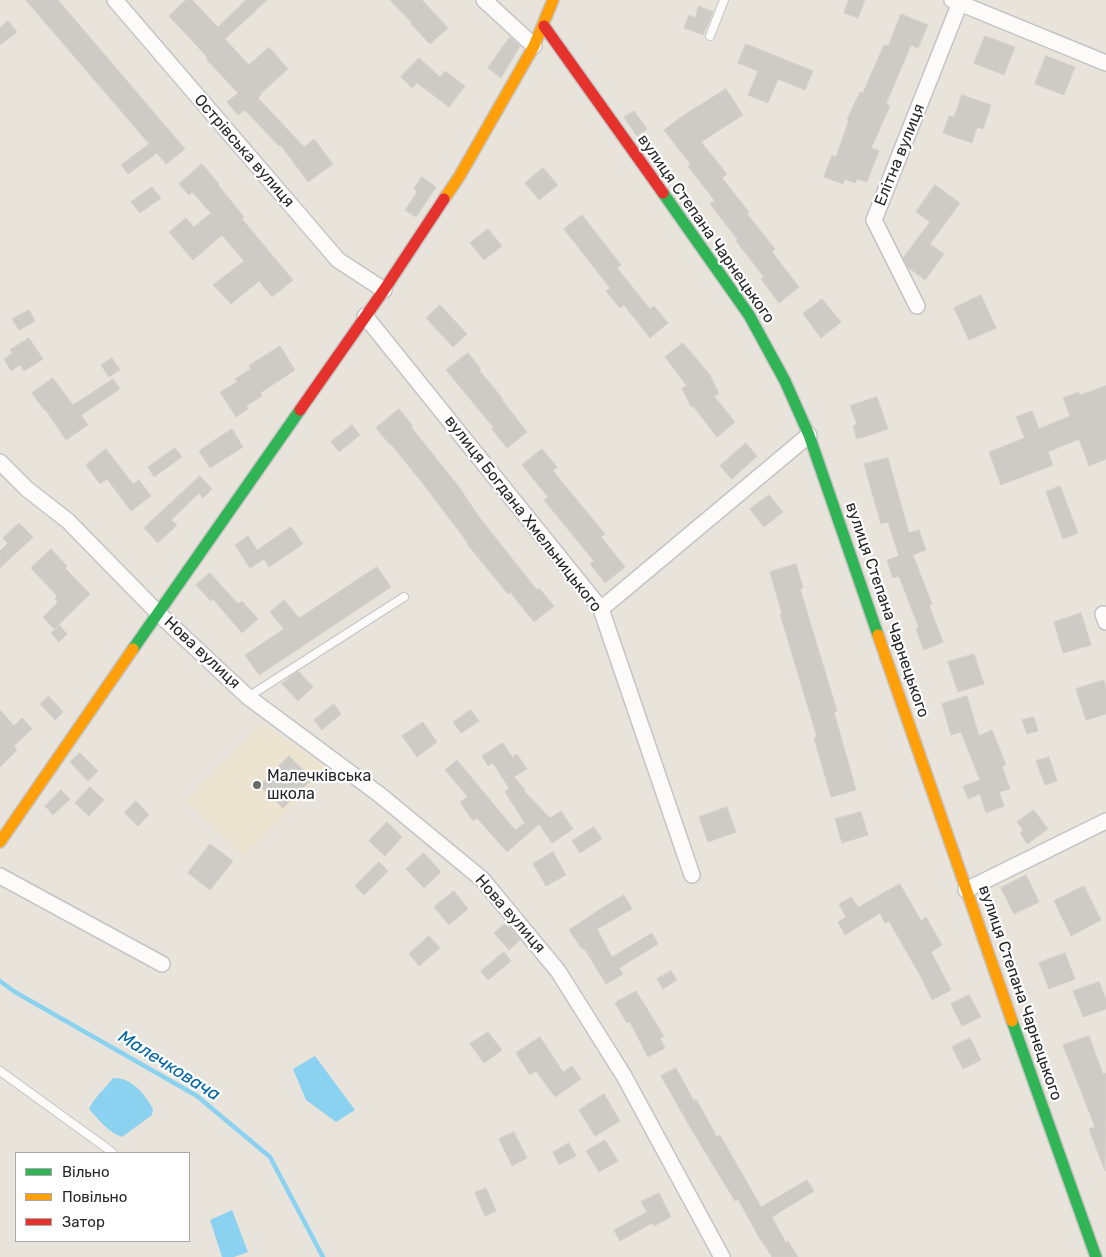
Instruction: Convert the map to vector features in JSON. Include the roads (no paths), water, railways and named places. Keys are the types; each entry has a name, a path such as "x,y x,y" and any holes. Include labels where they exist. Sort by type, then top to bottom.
{"street":[{"name":"Острівська вулиця","path":"115,0 338,260 384,290"},
{"path":"484,0 534,46"},
{"path":"0,842 384,290 459,177 534,46 554,0"},
{"path":"957,1 1106,64"},
{"name":"Елітна вулиця","path":"918,306 874,220 957,1"},
{"name":"вулиця Степана Чарнецького","path":"544,26 749,316 785,381 809,435 966,890 1096,1257"},
{"name":"вулиця Богдана Хмельницького","path":"365,316 601,610 692,875"},
{"path":"601,610 809,435"},
{"name":"Нова вулиця","path":"0,462 27,489 68,521 158,613 248,697 380,795 482,879 558,971 624,1076 722,1257"},
{"path":"966,890 1106,822"},
{"path":"0,876 162,964"}],"lane":[{"path":"710,36 724,0"},
{"path":"248,697 404,597"},
{"path":"0,1071 112,1152"}],"water":[{"path":"315,1056 355,1110 336,1122 306,1100 293,1069"},
{"path":"113,1078 120,1078 131,1083 146,1098 153,1109 152,1115 122,1137 108,1129 89,1109 97,1096"},
{"path":"232,1210 248,1252 234,1257 222,1257 210,1220"}],"waterway":[{"name":"Малечковача","path":"0,981 15,992 197,1096 270,1157 323,1257"}],"place":[{"name":"Малечківська школа","path":"257,785"}]}
